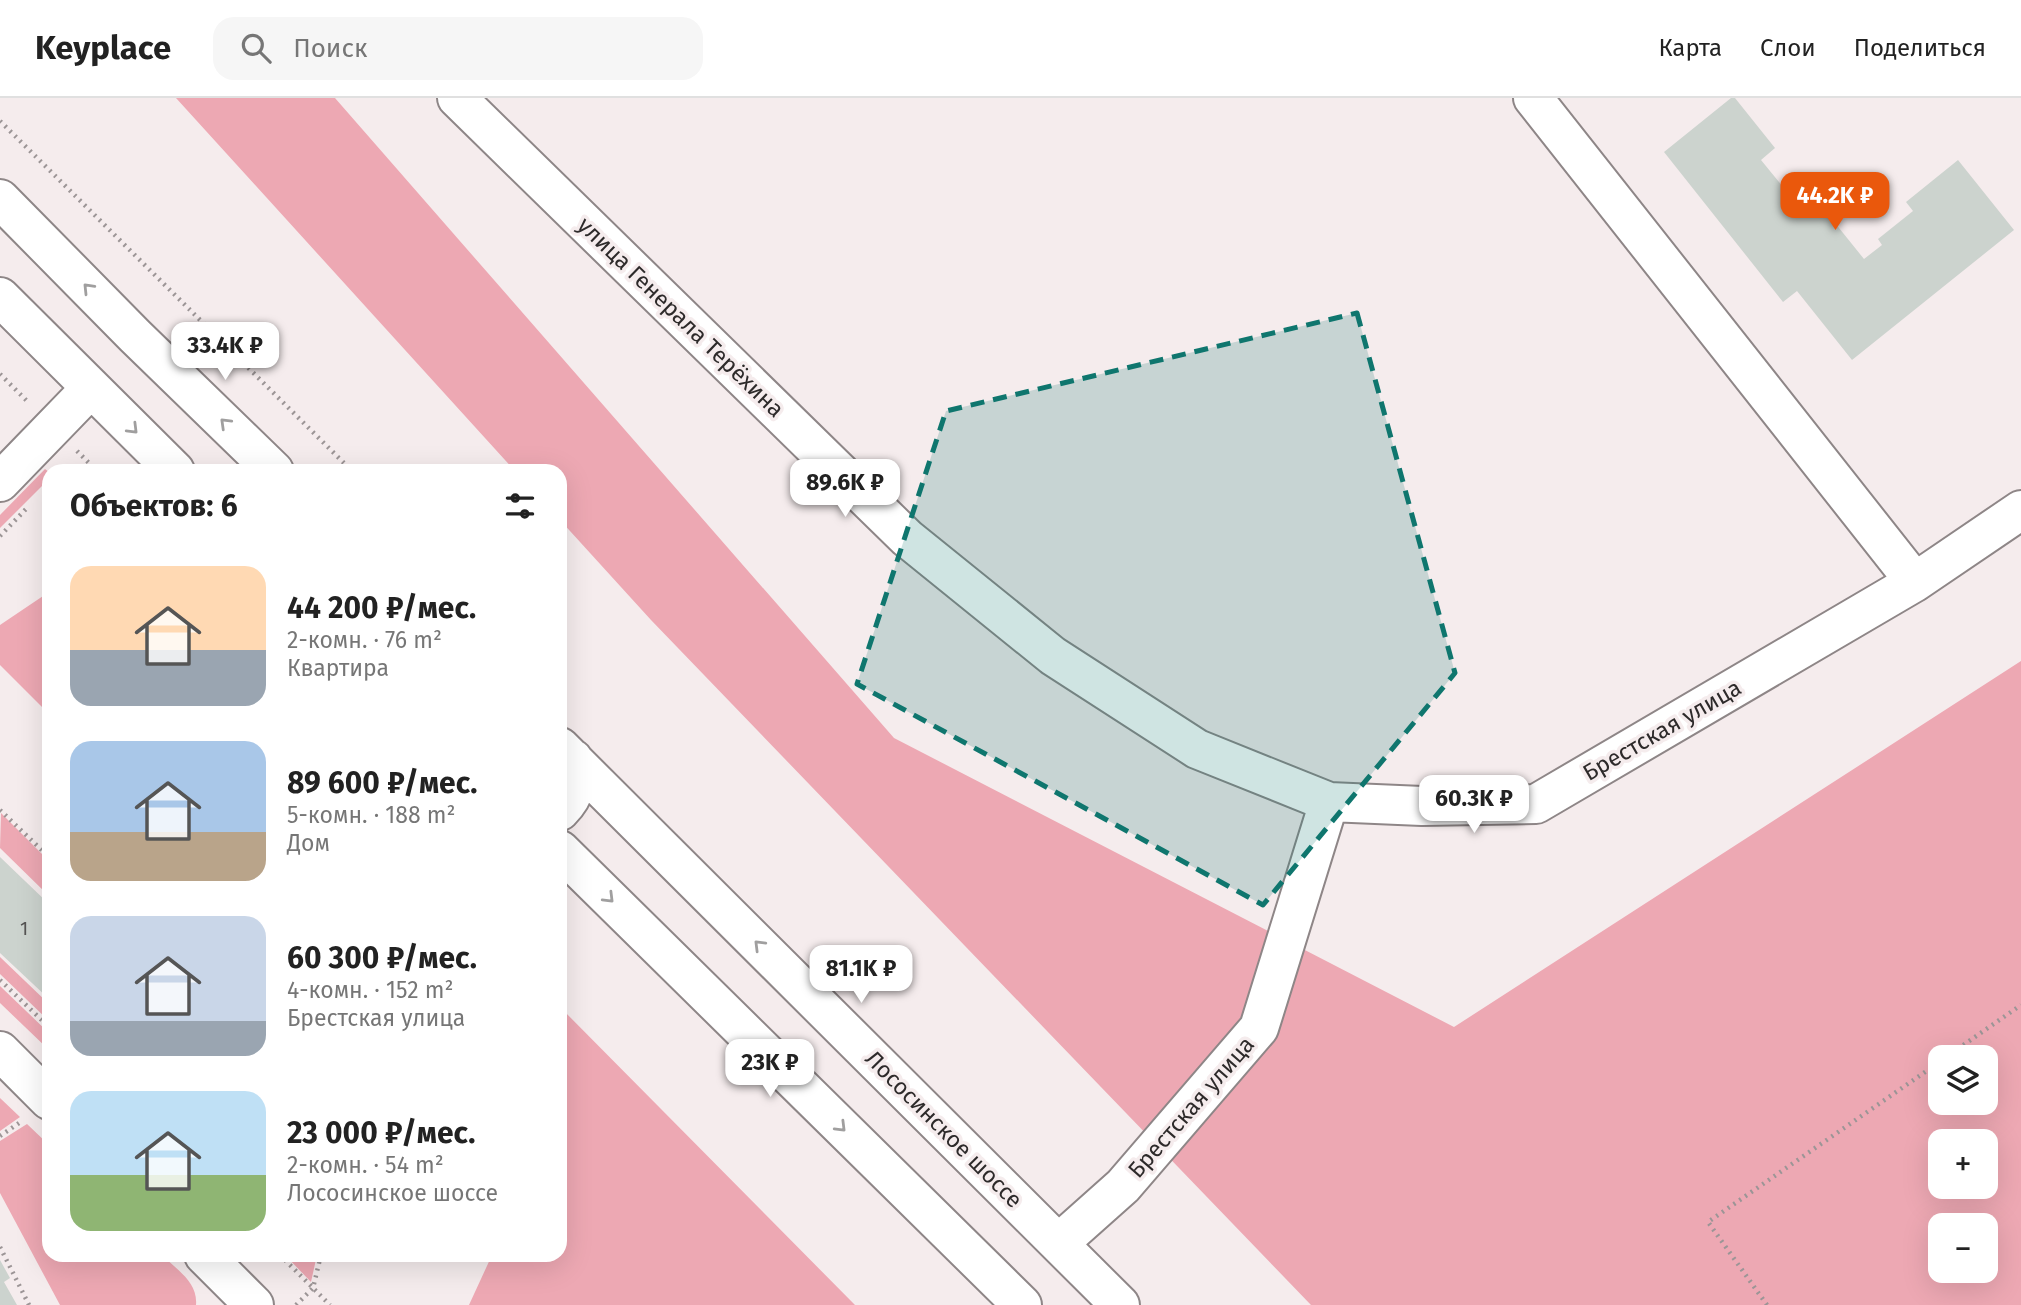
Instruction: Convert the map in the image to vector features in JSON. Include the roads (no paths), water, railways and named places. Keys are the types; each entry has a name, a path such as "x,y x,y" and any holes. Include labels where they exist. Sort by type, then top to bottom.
{"street":[{"name":"улица Генерала Терёхина","path":"457,98 918,547 1053,656 1197,749 1329,802"},
{"path":"1533,98 1915,582"},
{"path":"0,198 135,337 267,464"},
{"path":"0,297 168,464"},
{"path":"6,464 91,388"},
{"name":"Брестская улица","path":"1059,1243 1123,1186 1259,1028 1329,802 1422,806 1536,803 1915,582 2021,510"},
{"name":"Лососинское шоссе","path":"567,754 1120,1305"},
{"path":"567,755 576,776 575,789 567,804"},
{"path":"567,857 1022,1305"},
{"path":"0,1051 42,1093"},
{"path":"209,1262 234,1298"}]}
